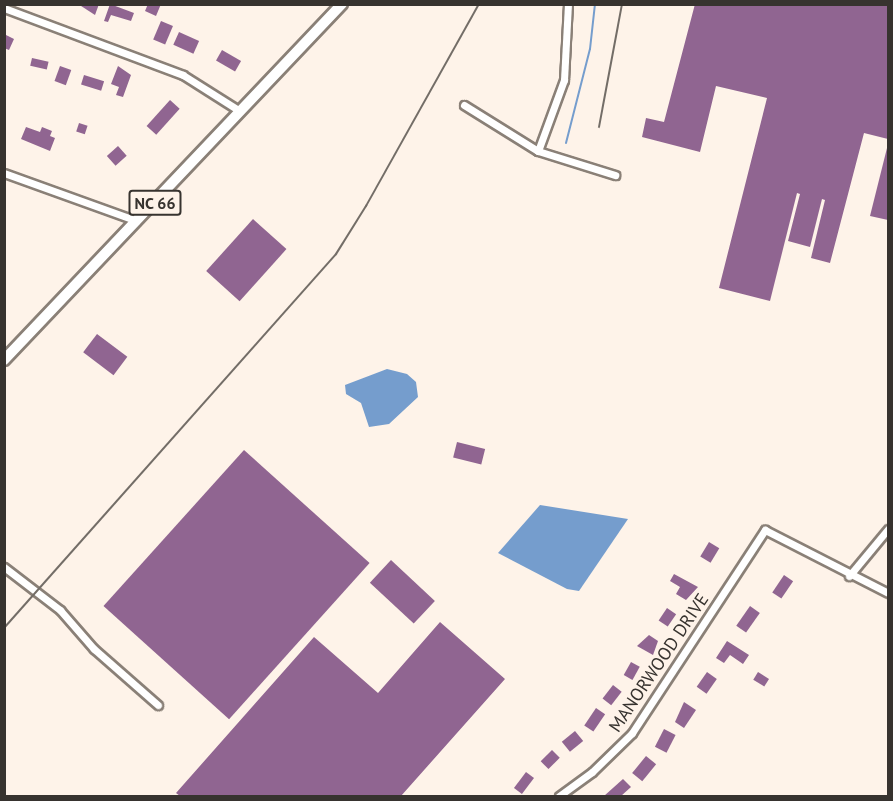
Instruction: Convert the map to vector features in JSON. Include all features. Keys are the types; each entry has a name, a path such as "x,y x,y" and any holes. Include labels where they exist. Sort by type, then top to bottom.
{"main road":[{"name":"NC 66","path":"4,360 342,4"}],"street":[{"path":"538,151 564,80 568,4"},
{"path":"4,8 183,75 240,111"},
{"path":"464,105 538,151 615,175"},
{"path":"4,173 137,221"},
{"path":"888,529 849,576 888,593"},
{"name":"MANORWOOD DRIVE","path":"559,796 599,766 632,733 765,530 849,576"},
{"path":"4,567 60,609 94,649 158,705"}],"water":[{"path":"387,369 407,374 416,382 418,397 389,424 369,427 361,403 346,394 345,385"},
{"path":"540,505 628,519 579,591 567,589 498,553"}],"building":[{"path":"78,4 99,4 95,15"},
{"path":"110,4 134,13 131,21 111,15 108,22 104,21"},
{"path":"148,4 161,4 156,16 145,11"},
{"path":"695,4 888,4 888,139 864,133 830,263 811,258 825,200 822,199 810,247 788,241 800,194 797,193 770,301 719,288 767,98 716,86 700,152 642,137 646,118 664,122"},
{"path":"161,21 173,26 165,44 153,39"},
{"path":"179,32 199,41 193,54 173,45"},
{"path":"4,34 14,39 9,50 4,48"},
{"path":"222,50 241,61 235,71 216,60"},
{"path":"32,58 49,62 47,70 30,66"},
{"path":"60,66 71,70 66,85 55,81"},
{"path":"118,66 131,75 123,97 116,95 119,87 111,84"},
{"path":"84,75 104,81 101,91 81,85"},
{"path":"170,100 180,109 156,135 147,126"},
{"path":"79,123 88,126 85,134 76,132"},
{"path":"26,127 40,132 42,127 52,131 50,136 55,138 50,151 21,139"},
{"path":"888,144 888,220 870,216"},
{"path":"118,146 127,156 116,166 107,156"},
{"path":"253,219 286,249 240,301 206,271"},
{"path":"97,334 127,357 114,375 83,352"},
{"path":"457,442 485,449 481,465 453,458"},
{"path":"244,450 370,563 229,719 103,606"},
{"path":"709,542 719,548 711,563 700,557"},
{"path":"391,560 435,601 414,624 370,583"},
{"path":"674,574 698,587 686,600 676,594 680,587 670,581"},
{"path":"784,575 793,581 781,599 772,592"},
{"path":"750,606 760,613 746,633 736,626"},
{"path":"667,608 676,614 668,627 659,620"},
{"path":"440,622 505,679 401,796 180,796 176,793 314,637 378,693"},
{"path":"649,635 658,641 653,655 637,646"},
{"path":"727,641 749,655 743,664 730,655 724,663 716,658"},
{"path":"631,662 640,667 632,680 624,675"},
{"path":"707,672 717,679 707,694 697,687"},
{"path":"758,672 769,679 764,687 753,680"},
{"path":"613,685 622,692 611,705 603,698"},
{"path":"684,702 696,710 684,728 675,722"},
{"path":"596,708 605,714 593,732 584,725"},
{"path":"664,729 676,735 667,753 655,747"},
{"path":"575,731 583,741 570,752 562,742"},
{"path":"552,750 560,758 548,769 541,761"},
{"path":"646,756 656,764 642,781 632,773"},
{"path":"526,772 534,778 522,794 514,788"},
{"path":"623,779 631,787 621,796 604,796"}],"waterway":[{"path":"566,143 590,49 595,4"}],"railway":[{"path":"4,628 336,254 366,206 479,4"},
{"path":"599,127 622,4"}]}
